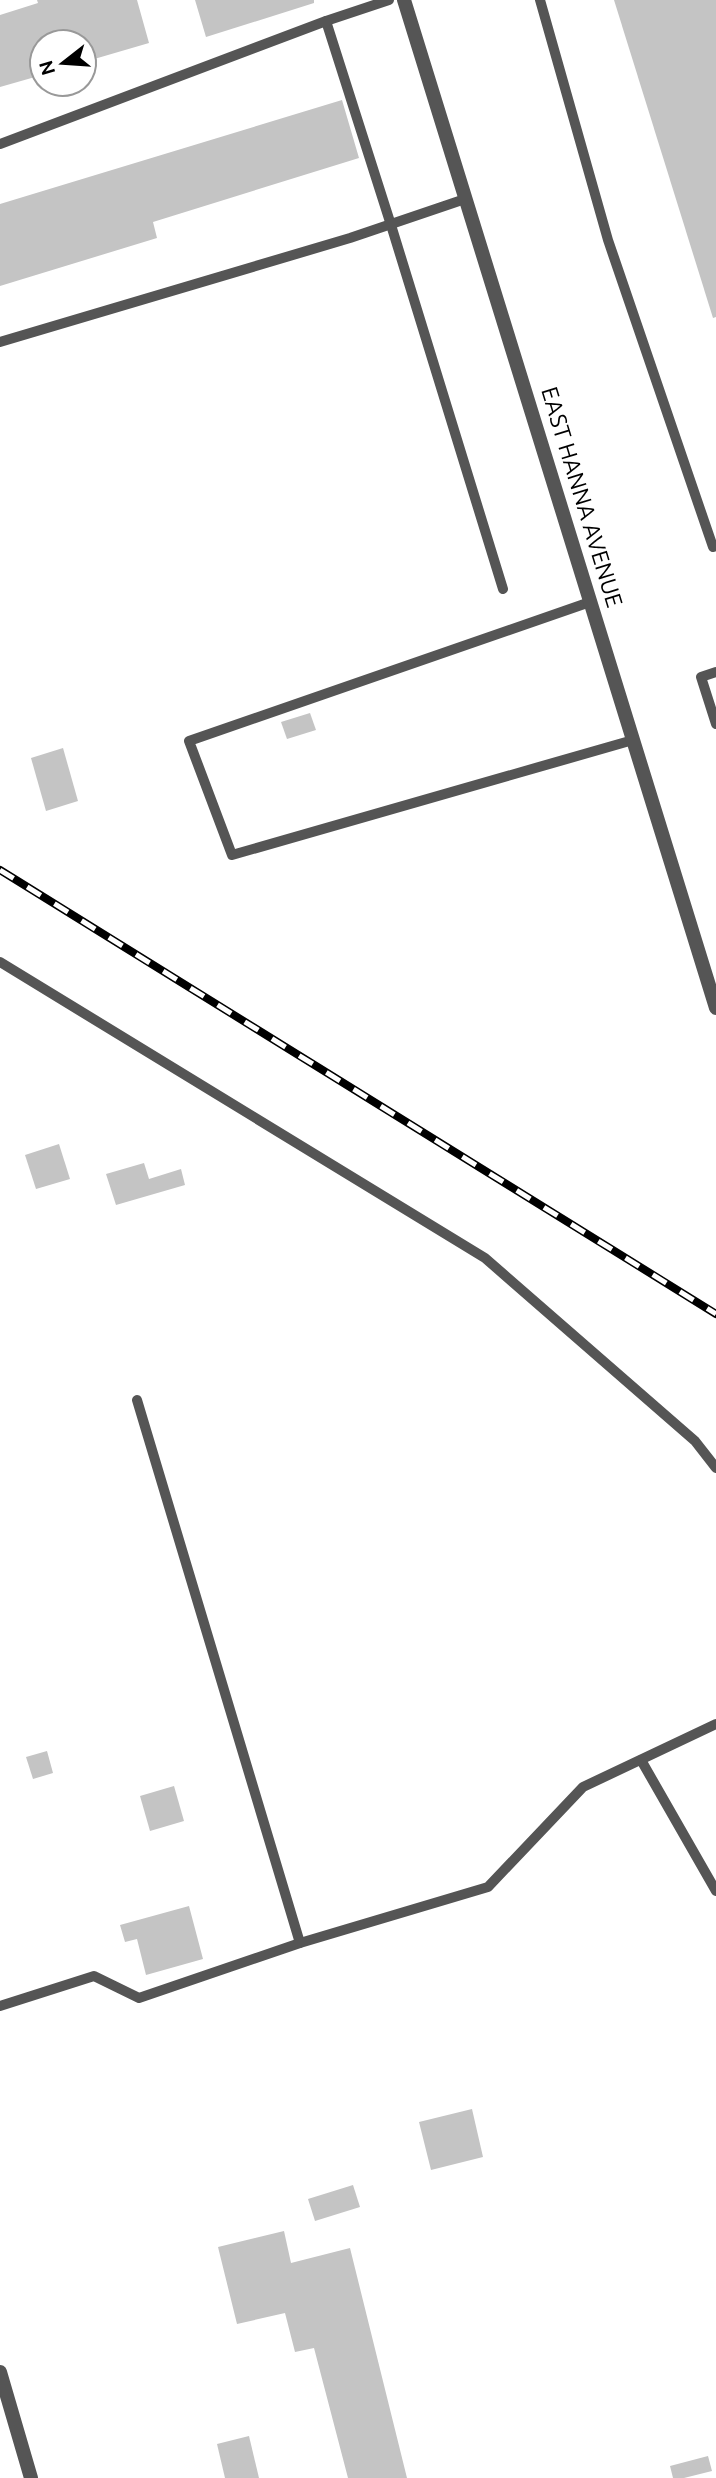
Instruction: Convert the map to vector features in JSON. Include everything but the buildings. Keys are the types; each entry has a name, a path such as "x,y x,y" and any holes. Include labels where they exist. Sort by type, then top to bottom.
{"street":[{"name":"EAST HANNA AVENUE","path":"404,0 716,1009"},
{"path":"0,2372 31,2478"}],"lane":[{"path":"0,145 326,20 389,0"},
{"path":"540,0 608,240 713,547 716,546"},
{"path":"326,20 503,589"},
{"path":"0,342 391,225 466,199"},
{"path":"590,602 188,741 232,855 633,740"},
{"path":"716,672 701,677 716,724"},
{"path":"0,962 485,1258 695,1441 716,1468"},
{"path":"137,1400 300,1943"},
{"path":"0,2006 94,1976 139,1998 300,1943 488,1887 583,1787 716,1724"},
{"path":"641,1760 716,1891"}],"railway":[{"path":"0,870 716,1314"}]}
